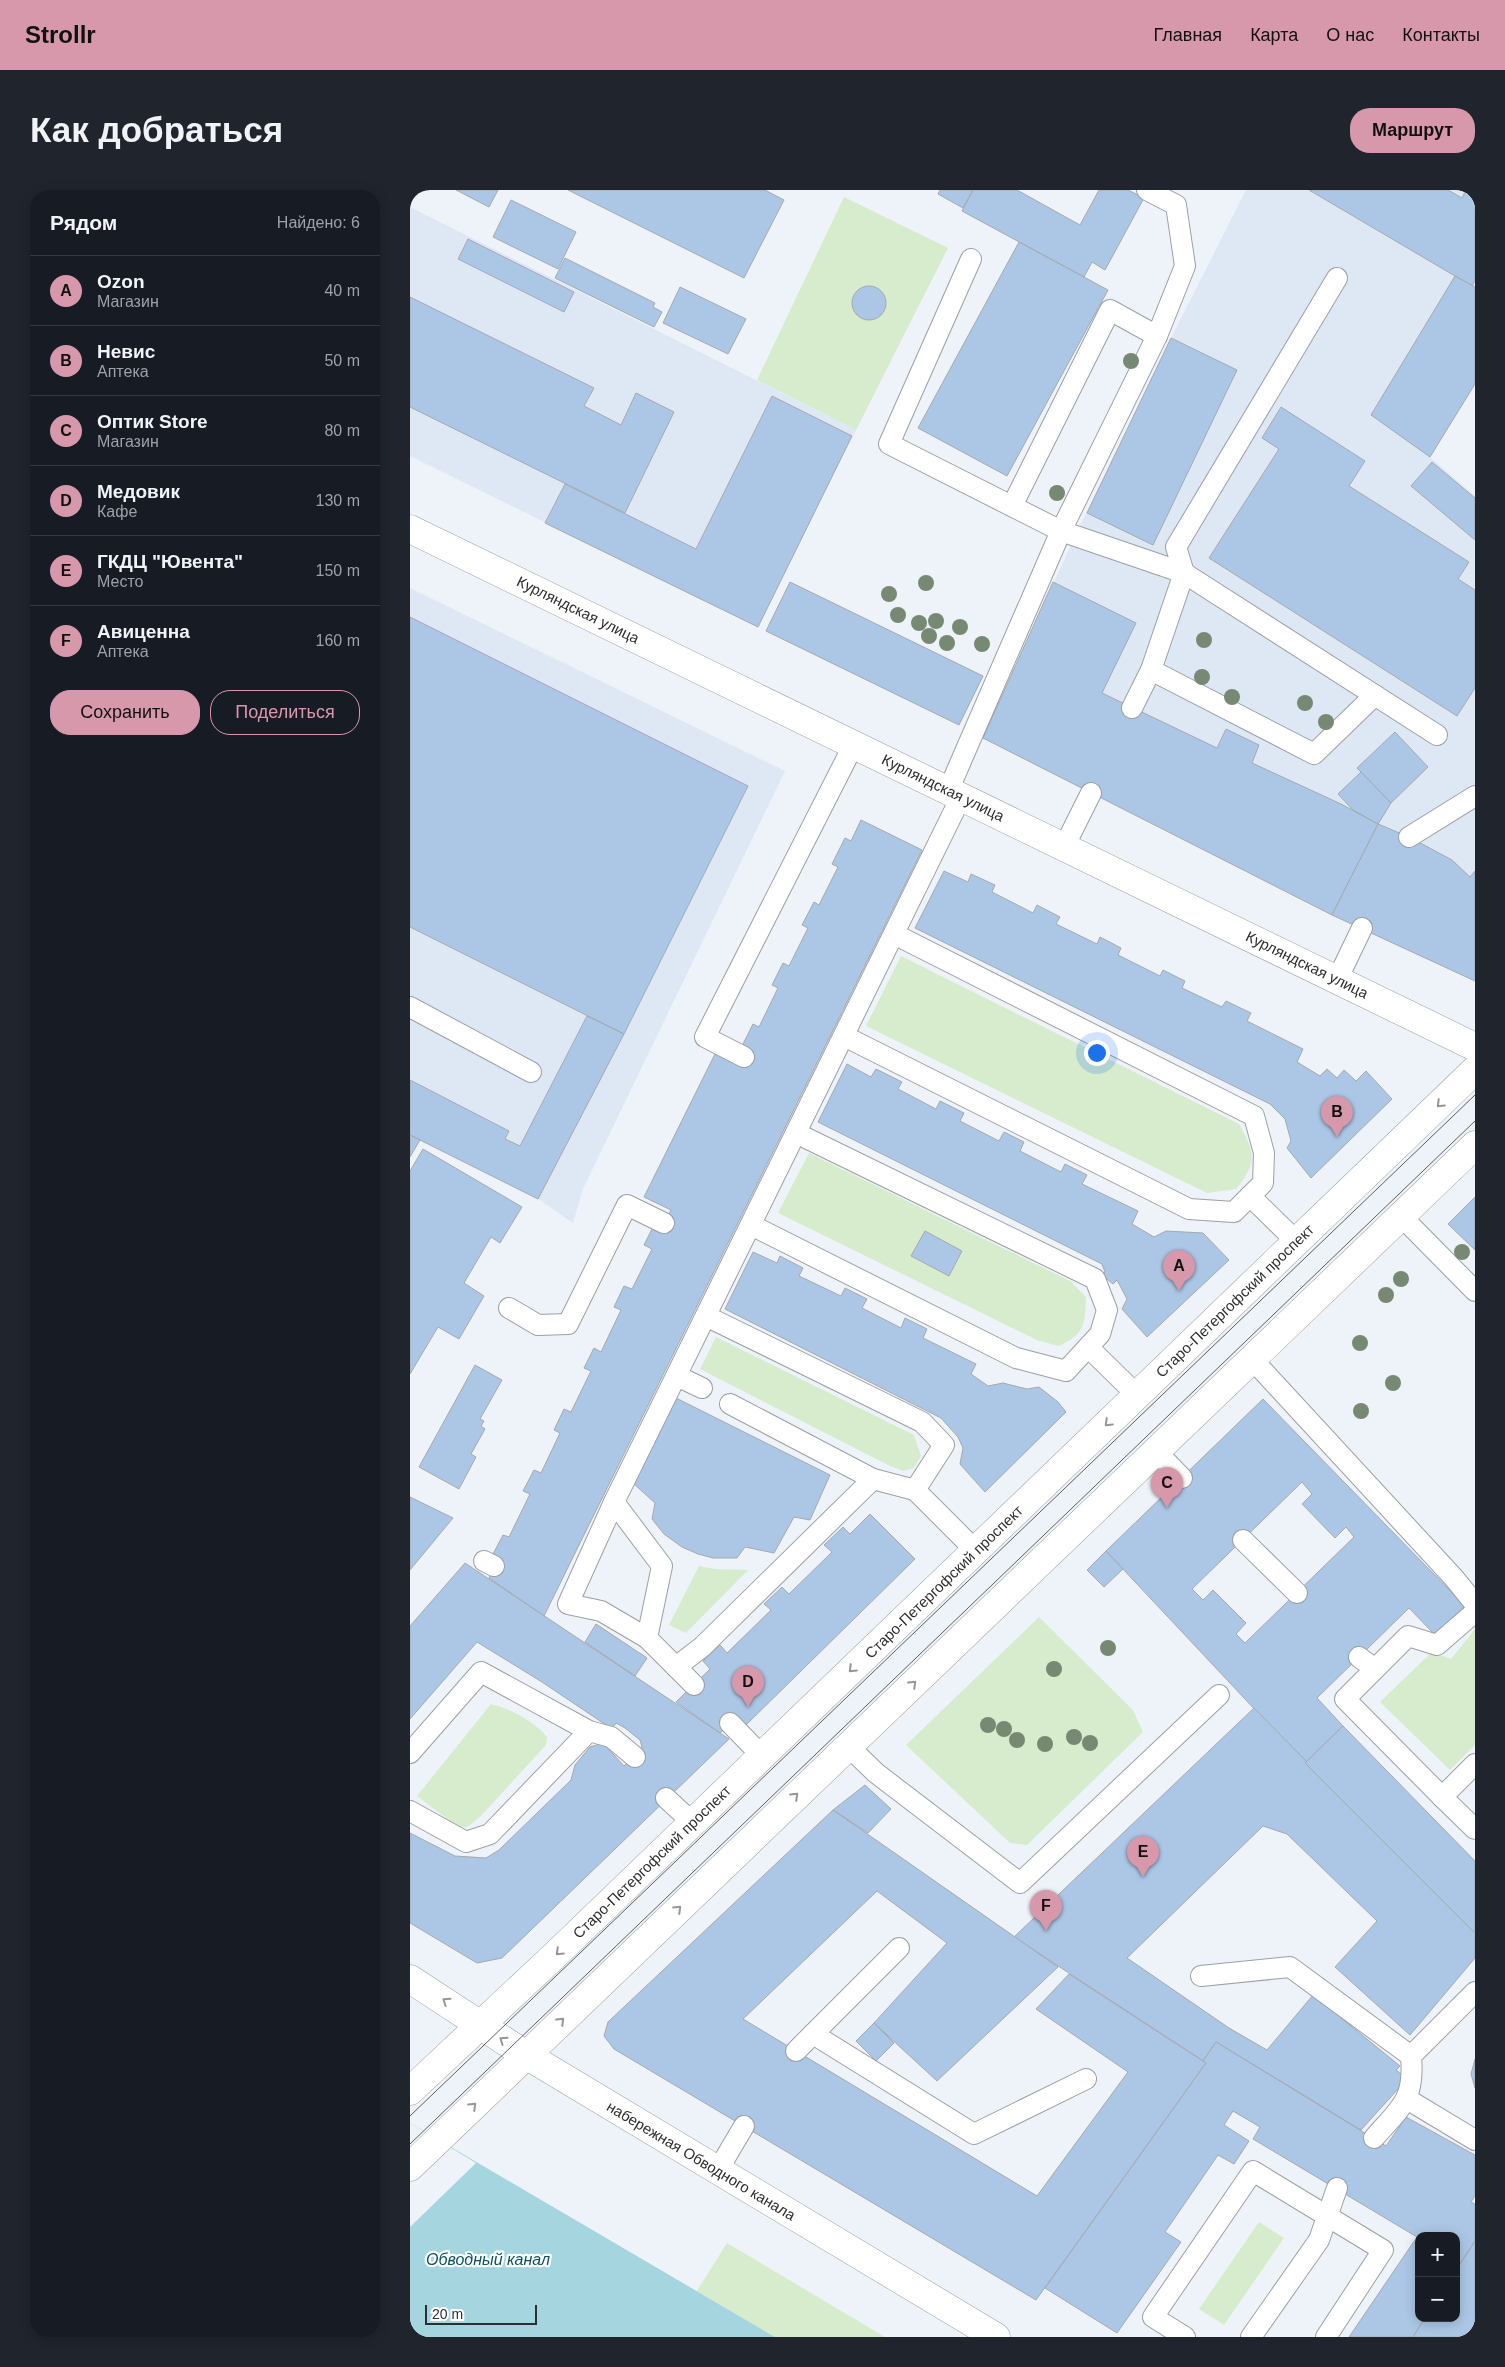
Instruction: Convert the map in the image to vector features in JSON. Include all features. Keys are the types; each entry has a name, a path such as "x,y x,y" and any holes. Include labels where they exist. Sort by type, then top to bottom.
{"main road":[{"name":"Курляндская улица","path":"410,528 1475,1047"},
{"name":"Старо-Петергофский проспект","path":"410,2091 693,1823 1475,1070"},
{"path":"410,2167 1475,1145"},
{"name":"набережная Обводного канала","path":"410,1979 526,2055 996,2337"}],"lane":[{"path":"694,1685 647,1638 601,1611 568,1604 614,1502 706,1316 729,1255 751,1225 796,1133 811,1089 844,1036 894,934 955,794 1061,531 1157,336 1185,266 1176,205 1147,190"},
{"path":"971,258 889,444 1061,531 1184,573 1437,735"},
{"path":"1132,708 1151,670 1184,573 1176,546 1337,278"},
{"path":"1012,506 1110,310 1157,336"},
{"path":"1151,670 1314,754 1375,695"},
{"path":"744,1057 704,1037 854,744"},
{"path":"1064,847 1091,792"},
{"path":"1409,837 1475,796"},
{"path":"1337,980 1362,928"},
{"path":"844,1036 1189,1208 1234,1212 1262,1183 1264,1153 1254,1116 894,934"},
{"path":"410,1007 530,1072"},
{"path":"751,1225 1016,1358 1066,1371 1100,1334 1107,1310 1095,1279 796,1133"},
{"path":"1250,1196 1297,1242"},
{"path":"509,1308 538,1325 568,1324 627,1205 664,1223"},
{"path":"1401,1216 1475,1291"},
{"path":"706,1316 922,1422 944,1445 915,1490"},
{"path":"1089,1348 1137,1395"},
{"path":"1252,1359 1475,1604"},
{"path":"677,1376 702,1388"},
{"path":"730,1404 873,1479 915,1490 976,1551"},
{"path":"1156,1451 1182,1478"},
{"path":"676,1667 702,1647 873,1479"},
{"path":"614,1502 662,1566 647,1638"},
{"path":"1243,1540 1297,1593"},
{"path":"1475,1612 1437,1645 1408,1636 1345,1699 1475,1829"},
{"path":"1359,1657 1375,1669"},
{"path":"410,1753 481,1672 589,1732 611,1737 635,1757"},
{"path":"848,1746 876,1773 1020,1884 1219,1695"},
{"path":"730,1723 762,1756"},
{"path":"410,1811 466,1842 490,1834 589,1732"},
{"path":"1442,1797 1475,1764"},
{"path":"666,1798 693,1823"},
{"path":"796,2051 900,1948"},
{"path":"1201,1976 1290,1967 1411,2056 1413,2077 1407,2099 1374,2138"},
{"path":"1411,2056 1475,1992"},
{"path":"813,2034 974,2134 1086,2079"},
{"path":"1407,2099 1475,2140"},
{"path":"718,2170 744,2126"},
{"path":"1184,2337 1153,2317 1253,2171 1383,2250 1326,2337"},
{"path":"1251,2337 1319,2240 1337,2188"}],"shaded area":[{"path":"1246,190 1475,190 1475,384 1430,457 1475,496 1475,981 983,738 1075,536 1171,338"},
{"path":"410,207 856,430 758,627 410,456"},
{"path":"410,588 785,771 583,1189 573,1223 538,1199 410,1135"}],"green space":[{"path":"844,197 948,248 856,430 757,380"},
{"path":"901,956 1239,1124 1251,1150 1252,1157 1248,1172 1243,1180 1236,1189 1207,1193 866,1026"},
{"path":"809,1153 1070,1281 1086,1297 1082,1328 1074,1338 1058,1346 1037,1340 778,1213"},
{"path":"716,1337 914,1435 921,1456 914,1468 903,1471 888,1465 700,1369"},
{"path":"699,1566 715,1569 748,1570 686,1633 669,1625"},
{"path":"1039,1617 1133,1710 1143,1732 1027,1845 1010,1843 906,1745"},
{"path":"1475,1629 1475,1745 1450,1770 1380,1702 1432,1652 1451,1659"},
{"path":"491,1704 514,1712 536,1726 547,1737 546,1745 479,1818 467,1827 458,1827 417,1796"},
{"path":"1259,2222 1284,2238 1224,2325 1199,2309"},
{"path":"727,2243 885,2337 775,2337 697,2291"}],"water":[{"name":"Обводный канал","path":"410,2123 775,2337 413,2337 410,2335"}],"pier":[{"path":"410,2123 476,2163 410,2227"}],"building":[{"path":"456,190 498,190 489,207"},
{"path":"568,190 765,190 784,200 744,278"},
{"path":"940,190 973,190 963,208 938,194"},
{"path":"973,190 1017,190 1080,225 1099,190 1128,190 1144,198 1105,270 1092,262 1084,277 962,211"},
{"path":"1309,190 1448,190 1462,198 1466,190 1475,190 1475,281 1472,286"},
{"path":"511,200 576,232 558,269 493,237"},
{"path":"468,239 574,292 564,312 458,259"},
{"path":"1019,242 1108,290 1007,476 918,428"},
{"path":"565,258 655,303 653,307 662,312 654,327 555,278"},
{"path":"1455,276 1475,287 1475,384 1430,457 1371,415"},
{"path":"869,286 881,291 886,303 881,315 869,320 857,315 852,303 857,291"},
{"path":"680,287 746,319 728,354 663,323"},
{"path":"410,297 594,388 584,406 621,425 636,393 674,412 625,513 410,407"},
{"path":"1171,338 1237,370 1153,545 1087,513"},
{"path":"772,396 852,436 758,627 545,523 565,484 696,549"},
{"path":"1281,407 1365,461 1349,486 1469,562 1458,579 1475,590 1475,688 1457,716 1209,558 1279,449 1262,438"},
{"path":"1432,462 1475,498 1475,540 1411,486"},
{"path":"790,582 983,676 959,725 766,631"},
{"path":"1053,582 1136,623 1102,693 1217,748 1226,729 1259,745 1252,763 1341,804 1378,824 1332,915 983,738"},
{"path":"410,617 748,786 624,1034 410,927"},
{"path":"1395,732 1428,767 1391,803 1357,768"},
{"path":"1361,772 1391,803 1378,824 1353,810 1338,794"},
{"path":"861,820 922,850 544,1616 489,1578 499,1557 493,1554 503,1535 509,1537 530,1494 523,1491 534,1470 541,1473 560,1433 554,1430 564,1409 571,1412 591,1371 584,1368 594,1348 601,1352 621,1310 614,1307 624,1286 632,1289 652,1249 644,1245 654,1225 662,1228 671,1210 644,1197 715,1054 740,1066 748,1049 742,1046 753,1024 759,1027 778,988 772,985 783,963 789,966 808,928 802,925 814,902 819,905 838,867 832,864 845,838 851,841"},
{"path":"1378,824 1409,837 1452,860 1470,877 1475,871 1475,981 1332,915"},
{"path":"944,871 968,882 971,874 995,885 992,892 1033,913 1037,905 1060,917 1056,924 1097,944 1100,937 1121,948 1118,955 1160,976 1163,970 1185,981 1182,988 1222,1007 1226,1001 1251,1013 1247,1021 1303,1049 1297,1062 1320,1076 1327,1069 1337,1078 1344,1070 1356,1081 1366,1071 1392,1099 1311,1178 1287,1148 1291,1141 1285,1119 1270,1104 915,928"},
{"path":"587,1016 624,1034 538,1199 410,1135 410,1080 509,1131 505,1139 520,1146"},
{"path":"847,1064 871,1077 876,1069 902,1082 898,1089 936,1109 940,1101 964,1113 960,1121 999,1141 1004,1132 1024,1142 1020,1151 1061,1172 1065,1164 1087,1175 1082,1184 1138,1211 1132,1224 1154,1237 1166,1231 1203,1233 1229,1260 1147,1337 1122,1309 1127,1299 1117,1280 1113,1284 1102,1275 1105,1272 1102,1264 818,1122"},
{"path":"410,1135 420,1140 410,1157"},
{"path":"423,1149 522,1207 500,1243 491,1237 464,1283 484,1296 459,1339 438,1327 410,1374 410,1171"},
{"path":"1475,1197 1475,1250 1448,1224"},
{"path":"925,1231 962,1251 949,1276 911,1256"},
{"path":"753,1252 777,1263 780,1256 803,1268 799,1276 841,1296 845,1288 867,1299 862,1308 901,1328 905,1318 927,1329 923,1338 976,1364 971,1374 988,1386 1003,1383 1027,1389 1039,1387 1058,1402 1066,1412 985,1492 960,1464 963,1448 958,1437 941,1418 725,1309"},
{"path":"475,1365 502,1380 480,1419 484,1421 481,1426 485,1429 471,1454 476,1457 459,1489 419,1467"},
{"path":"674,1397 830,1475 810,1520 794,1517 774,1553 745,1547 737,1558 713,1558 698,1554 682,1547 664,1534 652,1519 655,1503 634,1484"},
{"path":"1263,1399 1465,1606 1435,1635 1409,1608 1317,1698 1343,1726 1305,1763 1106,1551","holes":["1302,1482 1312,1494 1302,1504 1335,1538 1346,1527 1354,1537 1245,1643 1236,1634 1246,1623 1213,1590 1203,1600 1192,1589"]},
{"path":"410,1497 453,1518 410,1570"},
{"path":"870,1514 915,1559 746,1725 737,1716 720,1733 676,1702 710,1669 703,1661 720,1645 727,1653 771,1610 764,1604 782,1587 789,1594 832,1552 824,1545 843,1527 850,1534"},
{"path":"1106,1551 1123,1569 1104,1587 1087,1570"},
{"path":"465,1563 729,1739 502,1958 477,1963 410,1923 410,1833 455,1856 486,1858 499,1850 571,1780 575,1765 590,1747 603,1743 624,1766 642,1747 640,1740 625,1728 616,1723 612,1729 542,1682 477,1642 410,1719 410,1626"},
{"path":"596,1624 647,1658 635,1676 585,1642"},
{"path":"1254,1708 1475,1933 1475,1958 1410,2035 1335,1967 1377,1921 1287,1834 1263,1826 1127,1958 1229,2028 1267,2050 1313,1995 1400,2066 1396,2070 1407,2079 1361,2130 1216,2042 1203,2061 1014,1937"},
{"path":"1343,1726 1475,1861 1475,1933 1305,1763"},
{"path":"865,1785 891,1809 868,1833 833,1810"},
{"path":"833,1810 1058,1967 937,2081 874,2023 947,1943 877,1891 743,2019 1037,2196 1128,2072 1036,2009 1069,1974 1206,2063 1036,2300 614,2049 604,2036 608,2022"},
{"path":"874,2023 894,2043 876,2061 856,2041"},
{"path":"1216,2042 1386,2146 1406,2117 1475,2155 1475,2196 1471,2202 1475,2204 1475,2241 1460,2264 1460,2232 1415,2232 1415,2236 1253,2139 1260,2127 1233,2111 1224,2125 1249,2141 1234,2164 1218,2155 1165,2232 1181,2242 1117,2333 1045,2288 1206,2063 1203,2061"},
{"path":"1475,2059 1475,2088 1471,2074"},
{"path":"1415,2240 1415,2322 1422,2322 1413,2337 1349,2337"},
{"path":"1475,2241 1475,2337 1413,2337 1422,2322 1460,2322 1460,2264"}],"tram line":[{"path":"410,2116 1475,1095"},
{"path":"410,2144 1475,1121"}],"place":[{"name":"Невис","path":"1337,1137"},
{"name":"Ozon","path":"1179,1291"},
{"name":"Оптик Store","path":"1167,1508"},
{"name":"Медовик","path":"748,1707"},
{"name":"ГКДЦ \"Ювента\"","path":"1143,1877"},
{"name":"Авиценна","path":"1046,1931"}]}
